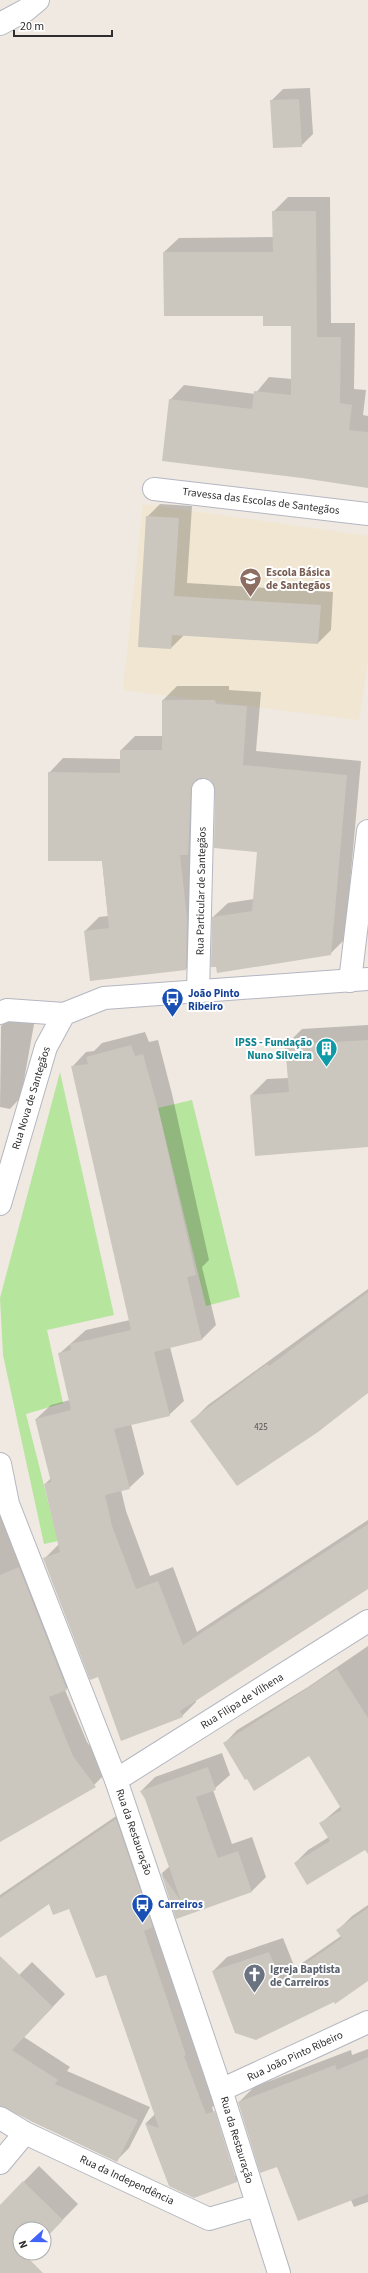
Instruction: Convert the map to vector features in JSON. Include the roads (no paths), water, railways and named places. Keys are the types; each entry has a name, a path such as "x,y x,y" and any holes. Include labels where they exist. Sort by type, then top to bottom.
{"street":[{"path":"0,24 26,10 38,0"},
{"name":"Travessa das Escolas de Santegãos","path":"154,488 368,514"},
{"name":"Rua Particular de Santegãos","path":"198,992 203,790"},
{"path":"0,1013 7,1010 64,1014 104,998 359,980 368,830"},
{"name":"Rua Nova de Santegãos","path":"0,1204 46,1047 64,1014"},
{"name":"Rua da Restauração","path":"0,1464 8,1504 116,1780 221,2090 279,2273"},
{"name":"Rua Filipa de Vilhena","path":"116,1780 368,1621"},
{"name":"Rua João Pinto Ribeiro","path":"221,2090 368,2022"},
{"name":"Rua da Independência","path":"0,2118 25,2133 209,2219 257,2205"},
{"path":"0,2162 25,2133"}],"place":[{"name":"Escola Básica de Santegãos","path":"250,598"},
{"name":"João Pinto Ribeiro","path":"173,1018"},
{"name":"IPSS - Fundação Nuno Silveira","path":"327,1068"},
{"name":"Carreiros","path":"143,1924"},
{"name":"Igreja Baptista de Carreiros","path":"254,1994"}]}
